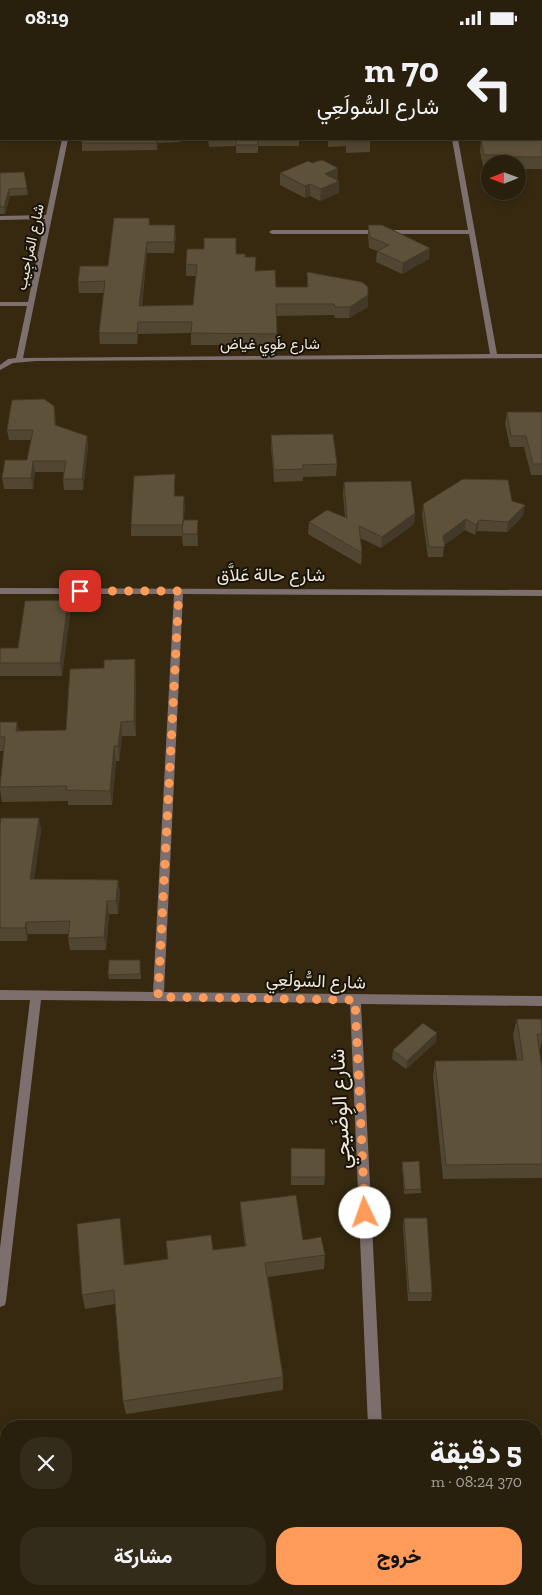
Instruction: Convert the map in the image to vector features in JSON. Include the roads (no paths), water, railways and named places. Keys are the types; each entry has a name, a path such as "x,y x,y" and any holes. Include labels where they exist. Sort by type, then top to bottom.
{"street":[{"name":"شارع المَراجِيب","path":"19,360 65,140"},
{"path":"455,140 494,357"},
{"path":"0,218 48,217"},
{"path":"272,232 472,232"},
{"path":"0,304 31,304"},
{"name":"شارع طَوِي غياض","path":"0,368 4,364 19,360 542,356"},
{"name":"شارع حالة عَلاَّق","path":"0,591 542,593"},
{"path":"158,997 179,591"},
{"name":"شارع السُّولَعِي","path":"0,995 542,1001"},
{"path":"0,1301 36,996"},
{"name":"شارع الوِضَيحِي","path":"355,1000 374,1420"}]}
